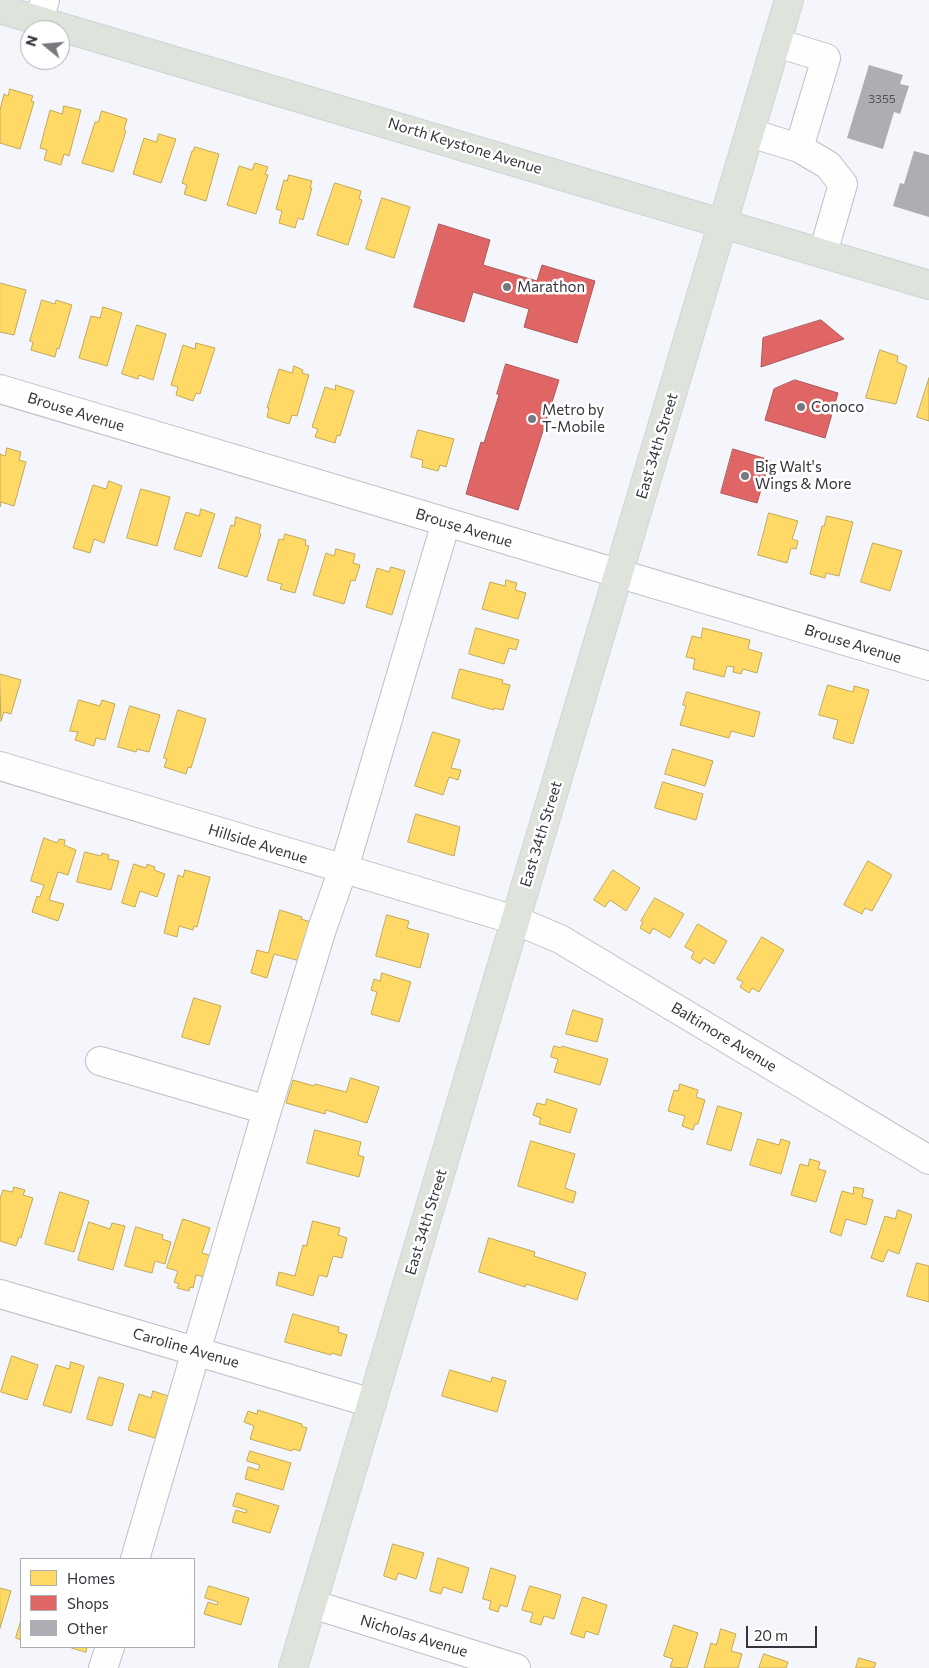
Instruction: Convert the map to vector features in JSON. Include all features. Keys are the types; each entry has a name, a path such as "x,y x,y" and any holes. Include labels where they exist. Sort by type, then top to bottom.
{"main road":[{"name":"East 34th Street","path":"293,1668 789,0"},
{"name":"North Keystone Avenue","path":"0,9 42,10 723,223 929,285"}],"street":[{"path":"776,43 826,58 799,148"},
{"path":"750,133 799,148 828,164 843,184 823,253"},
{"name":"Brouse Avenue","path":"0,389 929,666"},
{"path":"135,1558 195,1351 322,928 344,870 446,522"},
{"name":"Hillside Avenue","path":"0,766 515,920"},
{"name":"Baltimore Avenue","path":"515,920 560,939 929,1160"},
{"path":"100,1061 268,1110"},
{"name":"Caroline Avenue","path":"0,1294 372,1403"},
{"name":"Nicholas Avenue","path":"312,1604 516,1668"},
{"path":"103,1668 110,1648"}],"building: Homes":[{"path":"10,89 33,96 31,101 34,102 20,149 0,143 0,110 4,94 8,96"},
{"path":"64,106 81,110 69,156 64,154 61,165 44,160 47,150 40,148 50,110 62,114"},
{"path":"102,111 127,119 124,130 126,131 113,172 82,163 95,122 98,122"},
{"path":"159,134 176,139 161,183 133,174 144,138 156,142"},
{"path":"195,147 219,154 206,201 184,194 187,185 182,183"},
{"path":"255,163 268,167 265,174 268,175 256,214 227,205 239,166 252,170"},
{"path":"289,175 312,181 310,188 312,188 303,220 298,218 295,228 279,223 282,211 276,209 284,180 287,181"},
{"path":"335,183 361,191 359,199 362,200 348,245 317,235"},
{"path":"382,198 410,207 394,258 366,249"},
{"path":"0,283 26,290 14,335 0,332"},
{"path":"42,300 55,304 56,300 72,305 55,357 31,350 33,342 30,341"},
{"path":"103,307 122,313 107,366 79,358 91,316 100,318"},
{"path":"137,325 166,334 153,380 139,375 138,379 122,374"},
{"path":"196,343 215,348 200,394 196,393 193,401 176,395 178,387 171,385 183,345 195,349"},
{"path":"880,350 898,356 897,362 907,366 896,404 866,398"},
{"path":"294,366 303,370 302,373 309,375 297,416 292,415 289,424 267,417 269,408 267,408 279,369 292,373"},
{"path":"929,378 929,421 917,417"},
{"path":"336,385 354,391 340,436 337,435 335,443 315,437 318,429 312,427 325,387 335,390"},
{"path":"418,430 454,439 446,467 440,465 438,471 422,467 423,460 411,457"},
{"path":"7,448 21,452 19,460 26,462 14,506 1,502 0,507 0,454 5,456"},
{"path":"109,481 122,486 104,543 94,539 90,553 73,548 93,485 106,489"},
{"path":"141,489 170,497 157,546 127,538"},
{"path":"201,509 215,514 201,557 174,549 186,512 199,516"},
{"path":"769,513 798,521 792,539 798,541 796,549 791,548 787,563 758,555"},
{"path":"827,516 853,522 839,576 826,573 825,578 810,574 822,526 824,526"},
{"path":"236,517 261,525 259,533 261,534 247,577 218,568 231,525 234,526"},
{"path":"285,534 306,540 305,545 309,546 295,593 280,589 282,584 267,580 279,539 283,540"},
{"path":"873,543 902,551 890,591 861,582"},
{"path":"336,549 355,554 353,563 360,565 355,581 351,580 344,604 313,595 326,553 334,556"},
{"path":"391,567 405,571 392,615 366,607 377,568 389,572"},
{"path":"506,580 517,583 515,590 526,593 518,619 482,609 490,582 505,586"},
{"path":"476,628 519,640 516,650 509,648 504,664 469,654"},
{"path":"703,628 750,640 748,649 762,653 757,673 743,669 741,674 733,672 734,667 727,666 724,677 693,669 695,659 686,657 692,636 701,638"},
{"path":"460,669 503,680 502,683 510,685 503,710 494,708 494,710 452,698"},
{"path":"0,674 21,680 11,714 4,712 1,721"},
{"path":"828,685 853,692 854,686 869,690 853,744 833,738 838,720 819,715"},
{"path":"687,692 760,712 754,737 731,731 729,738 680,725 686,706 683,705"},
{"path":"79,700 100,706 102,700 115,704 105,740 96,738 94,746 75,740 78,732 70,731"},
{"path":"130,706 160,715 149,752 137,749 136,752 118,747"},
{"path":"178,710 206,719 191,768 188,767 186,774 164,767 167,759 164,758"},
{"path":"433,732 460,740 451,768 461,770 458,780 449,777 443,795 415,786"},
{"path":"673,749 713,761 705,786 665,774"},
{"path":"663,782 703,794 696,820 655,808"},
{"path":"416,814 460,827 454,856 408,842"},
{"path":"44,838 57,843 59,839 65,840 64,845 76,850 68,875 58,872 49,900 64,904 58,921 32,912 37,896 40,897 44,885 31,881"},
{"path":"85,852 101,856 102,853 109,855 108,859 119,861 111,890 77,882"},
{"path":"868,861 892,875 872,911 865,908 862,914 844,905"},
{"path":"134,864 146,868 147,864 155,867 154,870 165,874 157,897 140,891 135,907 122,903"},
{"path":"185,870 210,877 197,927 194,926 193,930 179,926 177,937 164,933 178,875 183,877"},
{"path":"613,870 640,888 626,911 610,900 605,907 594,900"},
{"path":"655,898 684,914 670,938 653,928 650,934 640,928 643,922 641,921"},
{"path":"280,910 311,922 300,961 274,954 267,978 251,973 257,950 268,953"},
{"path":"387,915 409,921 407,928 429,934 420,968 376,956"},
{"path":"698,924 727,941 714,964 704,958 700,964 691,958 694,952 685,947"},
{"path":"762,937 784,950 759,992 752,988 749,993 740,987 743,982 737,979"},
{"path":"382,973 411,982 399,1022 371,1014 377,992 371,990 374,979 380,981"},
{"path":"194,998 221,1006 209,1045 182,1037"},
{"path":"573,1010 603,1019 597,1042 566,1034"},
{"path":"554,1046 561,1048 562,1046 608,1059 600,1085 554,1072 558,1059 551,1057"},
{"path":"351,1078 379,1087 367,1123 326,1110 325,1114 286,1103 293,1080 346,1092"},
{"path":"680,1084 698,1090 696,1097 705,1100 698,1124 695,1124 693,1130 682,1126 685,1116 668,1111 674,1090 678,1091"},
{"path":"547,1099 577,1109 570,1133 539,1124 541,1118 533,1115 537,1103 545,1105"},
{"path":"718,1106 742,1113 731,1151 707,1144"},
{"path":"315,1130 361,1142 358,1155 364,1157 359,1177 307,1163"},
{"path":"758,1139 779,1145 781,1139 790,1142 781,1174 750,1165"},
{"path":"531,1141 575,1154 565,1188 576,1192 573,1203 518,1186"},
{"path":"810,1159 820,1162 818,1169 826,1171 816,1202 791,1195 800,1164 808,1166"},
{"path":"14,1187 25,1190 23,1195 33,1198 21,1238 19,1237 16,1246 0,1241 0,1199 3,1190 12,1192"},
{"path":"854,1187 864,1189 862,1197 873,1200 866,1225 846,1219 841,1236 830,1232 842,1191 853,1194"},
{"path":"60,1192 89,1201 74,1252 45,1244"},
{"path":"898,1210 912,1215 899,1254 888,1250 883,1262 871,1258 885,1216 895,1219"},
{"path":"183,1219 210,1228 202,1253 212,1256 205,1277 196,1275 193,1288 190,1287 189,1291 177,1288 179,1284 174,1282 178,1271 167,1268"},
{"path":"313,1221 340,1228 338,1235 347,1238 342,1258 333,1256 327,1277 319,1275 313,1296 276,1285 279,1272 295,1276 303,1245 306,1246"},
{"path":"89,1222 110,1229 112,1223 125,1226 113,1270 78,1260"},
{"path":"136,1227 163,1235 162,1239 171,1242 165,1264 155,1261 152,1273 125,1266"},
{"path":"489,1238 535,1252 534,1256 586,1273 577,1300 526,1284 525,1287 479,1272"},
{"path":"917,1263 929,1266 929,1302 907,1296"},
{"path":"293,1314 339,1327 338,1332 347,1335 341,1356 285,1342"},
{"path":"12,1356 38,1365 27,1400 1,1392"},
{"path":"71,1362 84,1366 71,1413 43,1405 56,1365 69,1369"},
{"path":"450,1370 491,1382 492,1377 506,1381 497,1412 442,1396"},
{"path":"99,1377 124,1384 112,1426 87,1419"},
{"path":"153,1391 168,1396 155,1438 128,1430 139,1394 151,1398"},
{"path":"258,1410 302,1424 301,1426 307,1428 300,1451 293,1449 292,1451 250,1439 254,1426 244,1422 248,1411 257,1414"},
{"path":"250,1451 291,1463 283,1490 245,1479 248,1467 258,1470 260,1465 247,1461"},
{"path":"237,1493 279,1506 270,1533 232,1522 236,1510 246,1513 247,1510 233,1506"},
{"path":"393,1544 424,1553 416,1579 398,1573 396,1580 384,1576"},
{"path":"438,1558 469,1568 462,1593 443,1587 441,1594 430,1591"},
{"path":"491,1568 516,1576 507,1607 500,1605 498,1612 489,1609 491,1601 483,1599"},
{"path":"209,1586 249,1598 241,1625 204,1614 208,1602 217,1605 218,1602 205,1598"},
{"path":"530,1586 561,1595 554,1619 544,1616 541,1625 530,1622 533,1613 522,1610"},
{"path":"0,1588 11,1591 0,1628"},
{"path":"583,1597 607,1605 598,1635 586,1631 584,1638 571,1634"},
{"path":"20,1624 20,1640 16,1638"},
{"path":"674,1625 698,1633 687,1668 670,1667 673,1659 664,1656"},
{"path":"721,1629 736,1634 731,1651 742,1654 738,1668 704,1668 711,1643 716,1645"},
{"path":"72,1648 87,1648 86,1652"},
{"path":"764,1654 788,1662 786,1668 759,1668"},
{"path":"859,1658 876,1663 874,1668 856,1668"}],"building: Shops":[{"name":"Marathon","path":"439,224 490,240 483,265 537,281 542,265 595,281 577,343 524,327 529,309 473,292 464,322 414,307"},
{"path":"821,320 844,339 761,367 763,338"},
{"path":"506,364 559,380 518,510 466,494 481,442 484,443 499,395 497,394"},
{"name":"Conoco","path":"795,380 838,393 825,438 765,420 774,389"},
{"name":"Big Walt's Wings & More","path":"733,449 770,460 757,503 721,493"}],"building: Other":[{"path":"869,65 903,75 900,84 909,86 900,114 894,112 883,149 847,138"},
{"path":"914,151 929,155 929,217 893,206 900,183 904,184"}],"place":[{"name":"Marathon","path":"507,287"},
{"name":"Conoco","path":"801,407"},
{"name":"Metro by T-Mobile","path":"532,419"},
{"name":"Big Walt's Wings & More","path":"745,476"}]}
